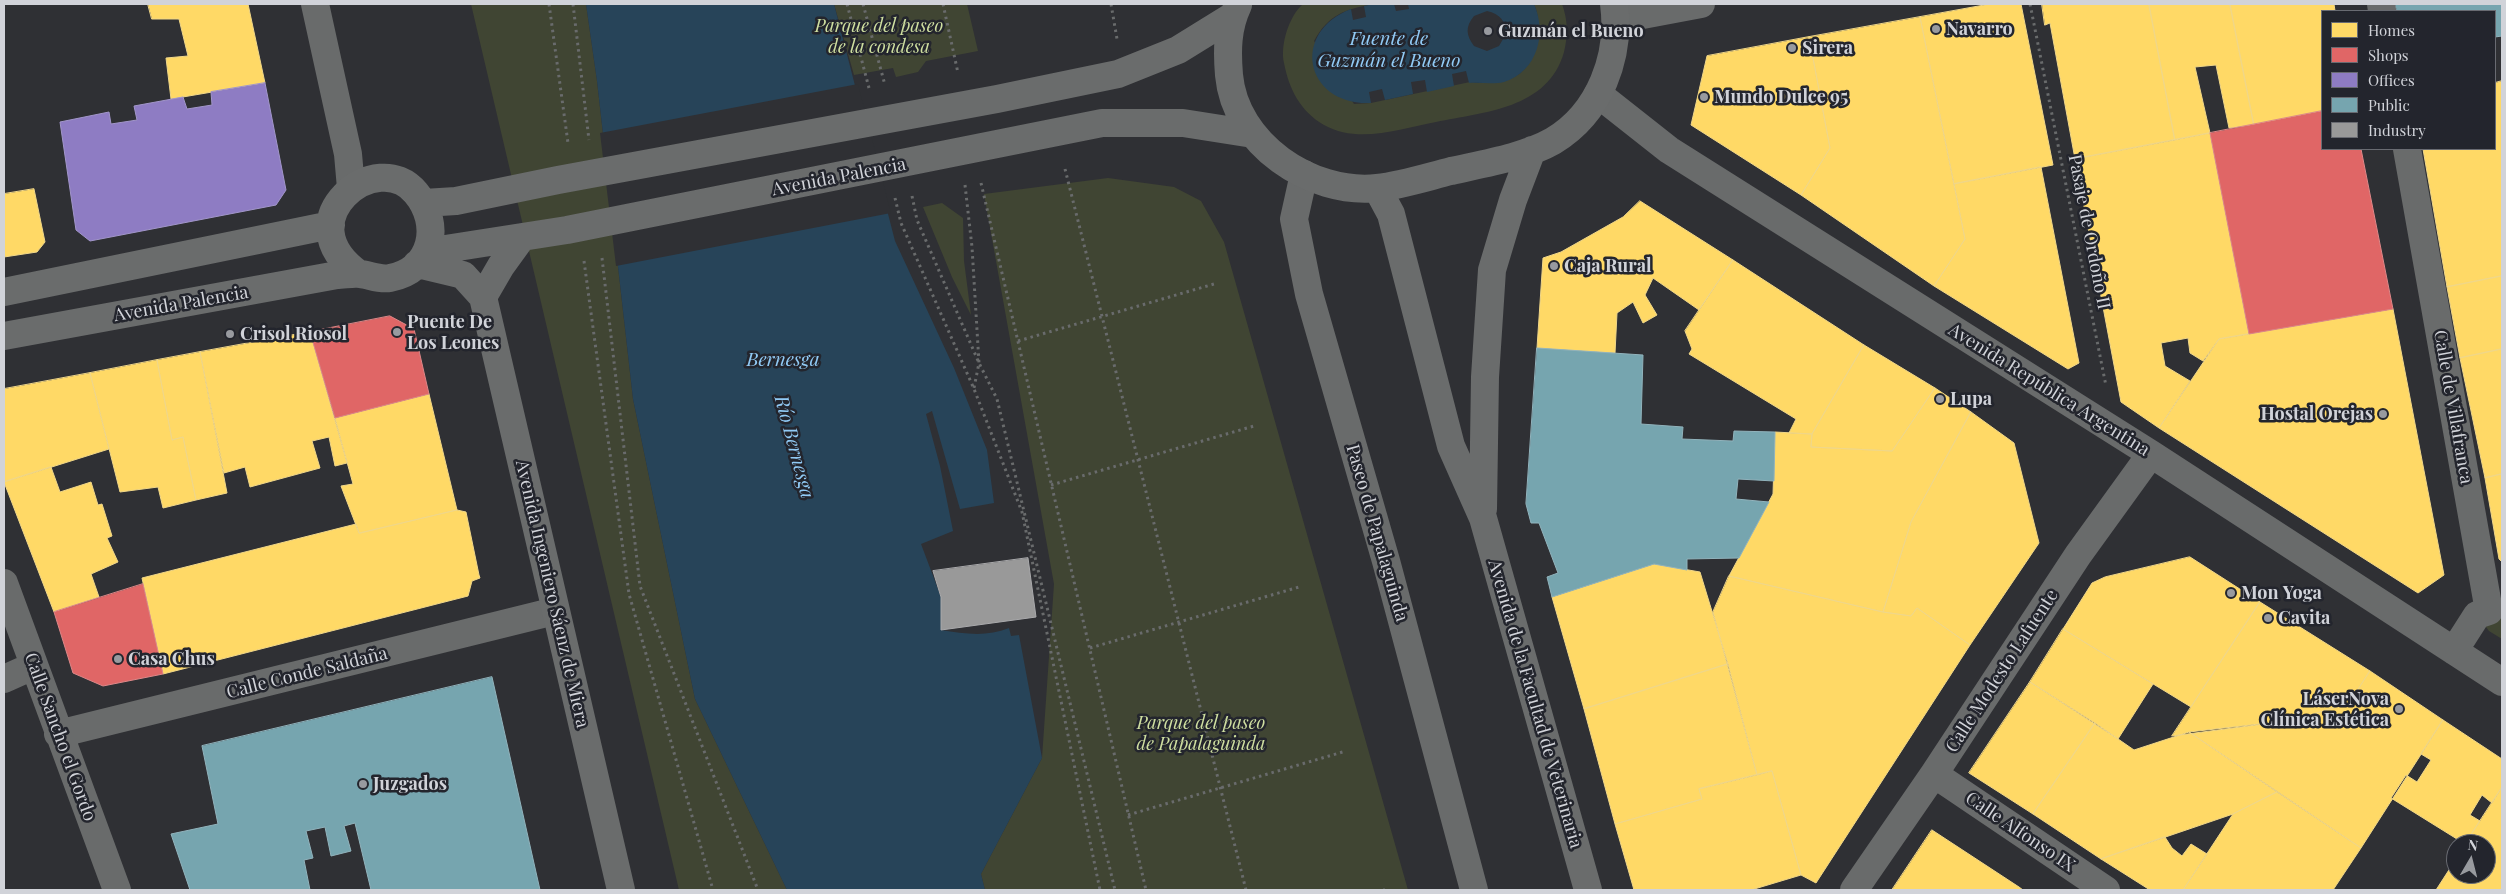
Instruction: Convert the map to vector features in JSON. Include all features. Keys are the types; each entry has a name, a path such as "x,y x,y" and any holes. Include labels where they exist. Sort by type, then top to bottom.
{"main road":[{"path":"424,203 456,201 558,180 997,99 1118,74 1178,50 1235,10"},
{"path":"1235,10 1227,46 1231,90 1253,134 1276,157 1304,174 1335,184 1377,188 1470,167 1532,150 1553,140 1579,120 1598,94 1611,64 1615,12"},
{"name":"Avenida Palencia","path":"4,336 310,280 359,274 374,278 390,278 404,273 421,258 920,161 1102,123 1183,123 1253,134"},
{"name":"Avenida de la Facultad de Veterinaria","path":"1483,518 1485,377 1492,270 1513,200 1532,150"},
{"path":"359,274 347,265 338,254 332,239 331,225 334,210 341,198 351,188 366,180 382,178 399,181 414,190 424,203 430,214 432,227 421,258"},
{"name":"Avenida de la Facultad de Veterinaria","path":"1377,188 1391,214 1451,446 1483,518 1588,890"},
{"path":"4,292 331,225"},
{"path":"483,297 501,266 522,238"},
{"name":"Avenida Ingeniero Sáenz de Miera","path":"421,258 463,275 483,297 621,890"}],"street":[{"path":"315,4 348,154 351,188"},
{"path":"1615,12 1701,4"},
{"name":"Avenida República Argentina","path":"1598,94 1669,150 2151,454 2502,682"},
{"name":"Calle de Villafranca","path":"2407,150 2496,609 2477,615 2454,651"},
{"name":"Paseo de Papalaguinda","path":"1304,174 1294,219 1309,294 1386,561 1474,890"},
{"name":"Calle Modesto Lafuente","path":"1854,890 1934,774 2078,555 2151,454"},
{"name":"Calle Sancho el Gordo","path":"4,583 117,890"},
{"name":"Calle Conde Saldaña","path":"58,734 556,611"},
{"path":"4,679 34,666"},
{"name":"Calle Alfonso IX","path":"1934,774 2106,890"}],"path":[{"path":"549,4 569,151"},
{"path":"574,4 589,142"},
{"path":"847,4 870,91"},
{"path":"863,4 886,89"},
{"path":"943,4 959,76"},
{"path":"1111,4 1118,45"},
{"name":"Pasaje de Ordoño II","path":"2030,4 2106,385 2111,393"},
{"path":"1065,169 1246,890"},
{"path":"964,182 972,247 979,364 974,389"},
{"path":"981,183 1146,890"},
{"path":"911,192 917,220 979,364 997,399 1115,890"},
{"path":"895,195 901,223 974,389 1022,512 1100,890"},
{"path":"602,251 640,586 758,890"},
{"path":"584,259 629,594 713,890"},
{"path":"1018,341 1214,284"},
{"path":"1051,485 1254,426"},
{"path":"1090,648 1299,587"},
{"path":"1128,815 1346,751"}],"green space":[{"path":"471,4 586,4 597,81 633,399 695,699 787,890 679,890"},
{"name":"Parque del paseo de la condesa","path":"834,4 967,4 978,51 926,61 918,72 896,77 893,68 854,75"},
{"path":"1303,4 1373,4 1338,15 1325,25 1314,41 1354,104 1371,103 1470,82 1495,83 1511,79 1524,70 1532,55 1538,22 1534,4 1562,4 1567,28 1566,40 1564,52 1556,71 1544,86 1529,97 1512,105 1474,115 1394,131 1351,134 1337,131 1324,125 1308,113 1297,98 1289,82 1284,63 1283,48 1290,23"},
{"name":"Parque del paseo de Papalaguinda","path":"1108,178 1174,187 1201,201 1224,242 1408,890 985,890 981,874 1042,758 1054,584 984,194"},
{"path":"942,203 963,218 964,261 971,315 952,277 923,207"},
{"path":"2502,607 2502,639 2489,631 2477,615"}],"water":[{"name":"Bernesga","path":"586,4 834,4 895,241 954,368 987,450 994,503 960,509 932,411 926,414 940,466 953,531 921,544 941,597 941,630 984,634 1009,628 1011,636 1019,635 1042,758 981,874 985,890 787,890 695,699 633,399 597,81"},
{"name":"Fuente de Guzmán el Bueno","path":"1394,4 1396,11 1409,9 1408,4 1534,4 1540,27 1537,50 1525,69 1516,77 1504,82 1469,83 1466,71 1452,74 1454,86 1427,92 1425,80 1411,82 1413,94 1385,100 1382,89 1369,92 1371,103 1349,101 1332,93 1320,81 1313,66 1313,50 1319,34 1331,20 1351,9 1353,20 1366,17 1364,6","holes":["1487,11 1499,16 1505,25 1506,34 1499,46 1487,51 1474,46 1468,35 1468,27 1474,16"]}],"pier":[{"path":"858,84 891,213 616,266 600,133"}],"building: Homes":[{"path":"148,4 248,4 265,83 171,99 166,58 188,56 179,19 152,19"},
{"path":"1990,4 2021,4 2053,165 1954,184 1920,17"},
{"path":"2042,4 2149,4 2175,140 2075,159 2050,23 2045,25"},
{"path":"2149,4 2230,4 2254,125 2229,128 2216,65 2195,67 2210,133 2175,140"},
{"path":"2230,4 2334,4 2335,10 2321,10 2321,111 2254,125"},
{"path":"1920,17 1965,239 1934,286 1801,195 1830,148 1809,37"},
{"path":"1809,37 1830,148 1801,195 1691,125 1707,56"},
{"path":"2502,81 2502,276 2447,287 2423,150 2496,150 2496,83"},
{"path":"2210,133 2249,334 2219,339 2203,361 2190,353 2188,338 2161,343 2165,366 2190,381 2159,428 2121,402 2075,159"},
{"path":"2041,167 2079,363 2068,369 1934,286 1965,239 1954,184"},
{"path":"34,189 45,242 37,252 4,257 4,194"},
{"path":"1640,201 1733,260 1699,310 1653,278 1645,295 1657,315 1643,323 1633,302 1617,313 1615,353 1537,348 1543,258 1561,252 1623,217"},
{"path":"1733,260 1864,345 1812,434 1789,433 1796,419 1689,354 1692,349 1685,331"},
{"path":"2502,276 2502,349 2460,358 2447,287"},
{"path":"2393,309 2444,575 2418,593 2159,428 2219,339"},
{"path":"310,332 347,463 335,466 329,437 312,441 320,468 250,487 245,467 224,473 200,352"},
{"path":"1864,345 1935,388 1892,451 1811,447 1812,434"},
{"path":"2502,349 2502,474 2485,478 2460,358"},
{"path":"200,352 227,493 196,500 183,437 172,440 157,360"},
{"path":"157,360 172,440 183,437 196,500 163,508 158,487 120,492 90,373"},
{"path":"90,373 109,449 4,482 4,389"},
{"path":"1935,388 1971,412 1911,522 1883,612 1729,576 1773,494 1775,432 1812,434 1811,447 1892,451"},
{"path":"429,394 457,510 359,533 341,486 353,484 335,418"},
{"path":"1971,412 2014,443 2039,543 1970,645 1917,608 1911,616 1883,612 1911,522"},
{"path":"51,467 60,492 91,482 98,505 102,504 112,536 107,538 118,562 91,574 99,597 54,612 4,482"},
{"path":"2502,474 2502,562 2499,559 2485,478"},
{"path":"457,510 466,512 480,578 472,581 468,596 163,674 142,578 356,524 359,533"},
{"path":"2190,557 2260,602 2191,707 2063,629 2092,583 2105,577"},
{"path":"1654,564 1700,572 1728,664 1584,709 1552,597"},
{"path":"1729,576 1883,612 1911,616 1917,608 1970,645 1816,883 1801,875 1772,771 1757,775 1713,612"},
{"path":"2260,602 2370,671 2349,703 2294,720 2172,736"},
{"path":"2063,629 2153,684 2118,739 2030,682"},
{"path":"1728,664 1757,775 1699,789 1702,799 1615,824 1584,709"},
{"path":"2370,671 2443,720 2361,848 2189,732 2294,720 2349,703"},
{"path":"2030,682 2095,723 2033,814 1969,773"},
{"path":"2443,720 2502,759 2502,787 2492,803 2482,795 2470,815 2480,821 2472,834 2449,834 2391,798 2406,775 2417,782 2431,760 2421,754"},
{"path":"2095,723 2134,750 2189,732 2277,792 2233,814 2101,859 2033,814"},
{"path":"1772,771 1801,875 1751,890 1634,890 1615,824 1702,799 1699,789"},
{"path":"2502,787 2502,890 2436,890 2446,874 2446,884 2496,884 2496,834 2471,834"},
{"path":"2277,792 2361,848 2333,890 2183,890 2233,814"},
{"path":"1932,830 2019,887 2023,890 1892,890"},
{"path":"2165,837 2172,848 2182,856 2191,844 2207,854 2183,890 2150,890 2101,859"}],"building: Shops":[{"path":"2321,111 2321,150 2361,150 2393,309 2249,334 2210,133"},
{"path":"390,316 414,329 429,394 335,418 310,332"},
{"path":"143,584 163,674 103,686 73,673 54,612"}],"building: Offices":[{"path":"265,83 286,190 276,205 90,241 76,230 60,122 109,112 111,124 137,120 134,106 183,97 187,109 212,105 211,92"}],"building: Public":[{"path":"2395,4 2502,4 2502,36 2496,37 2496,10 2397,10"},
{"path":"1537,348 1643,355 1641,424 1683,427 1682,439 1733,441 1734,431 1775,432 1774,481 1738,479 1736,499 1769,502 1739,558 1687,559 1687,570 1654,564 1552,597 1547,577 1558,573 1539,523 1531,523 1526,504"},
{"name":"Juzgados","path":"492,677 540,890 371,890 355,823 344,826 351,851 331,856 325,827 306,831 313,858 304,860 310,890 190,890 171,834 218,824 202,746"}],"building: Industry":[{"path":"1028,558 1036,617 941,630 941,597 933,571"}],"place":[{"name":"Navarro","path":"1936,29"},
{"name":"Guzmán el Bueno","path":"1488,31"},
{"name":"Sirera","path":"1792,48"},
{"name":"Mundo Dulce 95","path":"1704,97"},
{"name":"Caja Rural","path":"1554,266"},
{"name":"Puente De Los Leones","path":"397,332"},
{"name":"Crisol Riosol","path":"230,334"},
{"name":"Lupa","path":"1940,399"},
{"name":"Hostal Orejas","path":"2383,414"},
{"name":"Mon Yoga","path":"2231,593"},
{"name":"Cavita","path":"2268,618"},
{"name":"Casa Chus","path":"118,659"},
{"name":"LáserNova Clínica Estética","path":"2399,709"},
{"name":"Juzgados","path":"363,784"}],"water label":[{"name":"Río Bernesga","path":"794,447"}]}
